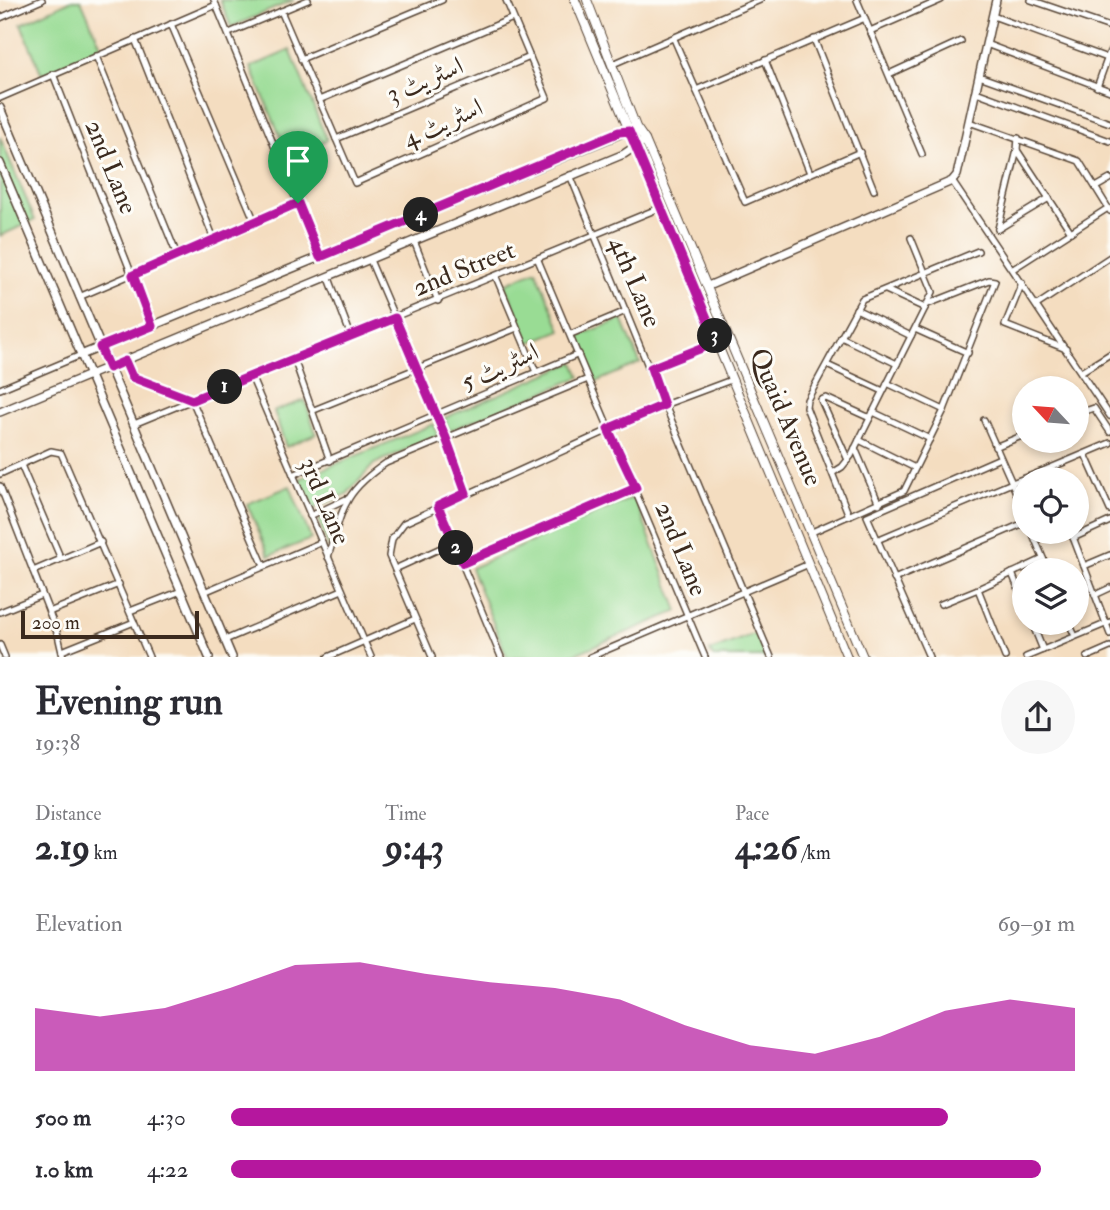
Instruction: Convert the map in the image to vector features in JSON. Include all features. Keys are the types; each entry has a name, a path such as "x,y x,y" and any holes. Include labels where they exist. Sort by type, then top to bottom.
{"main road":[{"path":"575,0 632,129 731,380 846,657"},
{"name":"Quaid Avenue","path":"587,0 613,64 632,129 645,140 863,657"}],"street":[{"path":"17,0 21,9"},
{"path":"0,18 42,0"},
{"path":"229,33 308,0"},
{"path":"302,59 442,0"},
{"path":"506,0 530,57"},
{"path":"613,64 760,0"},
{"path":"857,0 922,154"},
{"path":"870,31 941,0"},
{"path":"708,286 952,181 957,175 970,122 996,0"},
{"path":"1031,0 1110,27"},
{"path":"0,98 171,24 215,2 320,257"},
{"path":"281,11 336,139"},
{"path":"993,16 1109,59"},
{"path":"319,100 513,18"},
{"path":"696,90 864,18"},
{"path":"171,24 255,222"},
{"path":"674,38 745,202 860,152"},
{"path":"135,40 214,239"},
{"path":"814,40 874,190"},
{"path":"889,74 961,41"},
{"path":"986,44 1110,91"},
{"path":"1097,87 1110,51"},
{"name":"2nd Lane","path":"96,56 177,255"},
{"name":"اسٹریٹ 4","path":"336,139 355,183 547,98 530,57"},
{"name":"اسٹریٹ 3","path":"336,139 530,57"},
{"path":"765,60 810,173"},
{"name":"2nd Lane","path":"53,74 152,326"},
{"path":"979,76 1110,123"},
{"path":"976,92 1110,141"},
{"path":"0,108 232,657"},
{"path":"970,122 1079,161 1109,209 1013,269"},
{"path":"0,390 619,132 632,129"},
{"path":"998,229 1018,138"},
{"path":"0,412 624,154 645,140"},
{"path":"1017,149 1071,232"},
{"path":"0,163 209,657"},
{"name":"4th Lane","path":"570,175 664,405"},
{"path":"1096,187 1110,179"},
{"path":"952,181 1081,372 1107,405 1110,416"},
{"path":"990,235 1049,198"},
{"path":"79,297 298,203"},
{"name":"2nd Street","path":"134,425 662,207"},
{"path":"834,472 848,460 855,448 933,292 911,238"},
{"path":"414,241 438,301"},
{"path":"849,516 834,472 806,407 865,296 927,274 978,251"},
{"path":"1037,304 1110,257"},
{"path":"370,260 437,416 466,493"},
{"path":"328,557 342,507 368,475 386,463 588,379 538,260"},
{"path":"496,277 536,372"},
{"path":"329,278 351,336"},
{"path":"812,532 901,494 944,410 995,281 989,280 927,306 886,290"},
{"path":"1022,282 1005,325 1066,349"},
{"path":"856,309 911,336"},
{"path":"571,334 626,311"},
{"path":"314,410 517,328"},
{"path":"915,329 968,353"},
{"path":"841,337 897,364"},
{"path":"651,368 717,342"},
{"name":"اسٹریٹ 5","path":"437,416 579,354"},
{"path":"1081,372 1110,354"},
{"path":"294,359 330,461"},
{"path":"125,361 132,377"},
{"path":"827,365 883,391"},
{"name":"3rd Lane","path":"251,376 364,641"},
{"path":"116,384 132,377 192,400 264,566"},
{"name":"2nd Lane","path":"588,379 705,657"},
{"path":"432,657 389,556 396,533 404,523 608,429 731,380"},
{"path":"887,383 944,410"},
{"path":"848,460 821,400 826,398 930,439"},
{"path":"664,405 771,657"},
{"path":"1089,410 1094,408 1110,432"},
{"path":"293,475 437,416"},
{"path":"877,540 1012,483 984,421"},
{"path":"859,440 915,468"},
{"path":"995,447 1012,440"},
{"path":"1053,467 1110,443"},
{"path":"855,448 879,504"},
{"path":"0,474 51,451 58,451 67,460 149,657"},
{"path":"1085,454 1110,510"},
{"path":"929,657 867,516 1000,458"},
{"path":"21,465 61,559"},
{"path":"0,486 49,612 62,654 134,622"},
{"path":"463,563 636,488"},
{"path":"310,516 348,498"},
{"path":"438,506 501,655 491,657"},
{"path":"1089,529 1110,521"},
{"path":"894,579 1012,528"},
{"path":"33,571 101,542"},
{"path":"204,592 322,542"},
{"path":"395,569 454,542"},
{"path":"1089,564 1110,555"},
{"path":"590,657 808,565"},
{"path":"941,604 1012,573"},
{"path":"1089,579 1108,622 1110,634"},
{"path":"49,612 119,584"},
{"path":"1095,595 1110,588"},
{"path":"978,589 1005,657"},
{"path":"225,640 342,590"},
{"path":"130,611 181,591"},
{"path":"0,612 42,594"},
{"path":"328,657 415,619"},
{"path":"1026,657 1041,653 1108,622"},
{"path":"1036,635 1041,653"},
{"path":"364,641 371,657"},
{"path":"0,645 5,657"},
{"path":"1087,657 1110,647"}],"green space":[{"path":"72,0 81,0 102,48 42,75 21,24"},
{"path":"220,0 294,0 231,27"},
{"path":"290,50 327,140 289,157 251,67"},
{"path":"0,137 35,220 0,236"},
{"path":"536,270 561,330 529,343 505,284"},
{"path":"622,319 640,363 596,382 578,336"},
{"path":"574,362 580,377 449,431 444,418"},
{"path":"305,400 316,434 286,447 274,411"},
{"path":"434,424 438,435 374,464 347,494 313,509 299,479"},
{"path":"290,486 311,539 269,556 247,504"},
{"path":"634,497 678,611 568,657 507,657 471,568"},
{"path":"336,513 328,547 319,520"},
{"path":"756,633 766,657 713,657 710,651"}],"route":[{"path":"629,131 717,342 651,368 664,405 608,429 636,488 463,563 438,506 466,493 446,438 395,318 192,400 132,377 125,361 109,368 100,347 152,326 133,275 298,203 320,257 619,132 629,131"}]}
